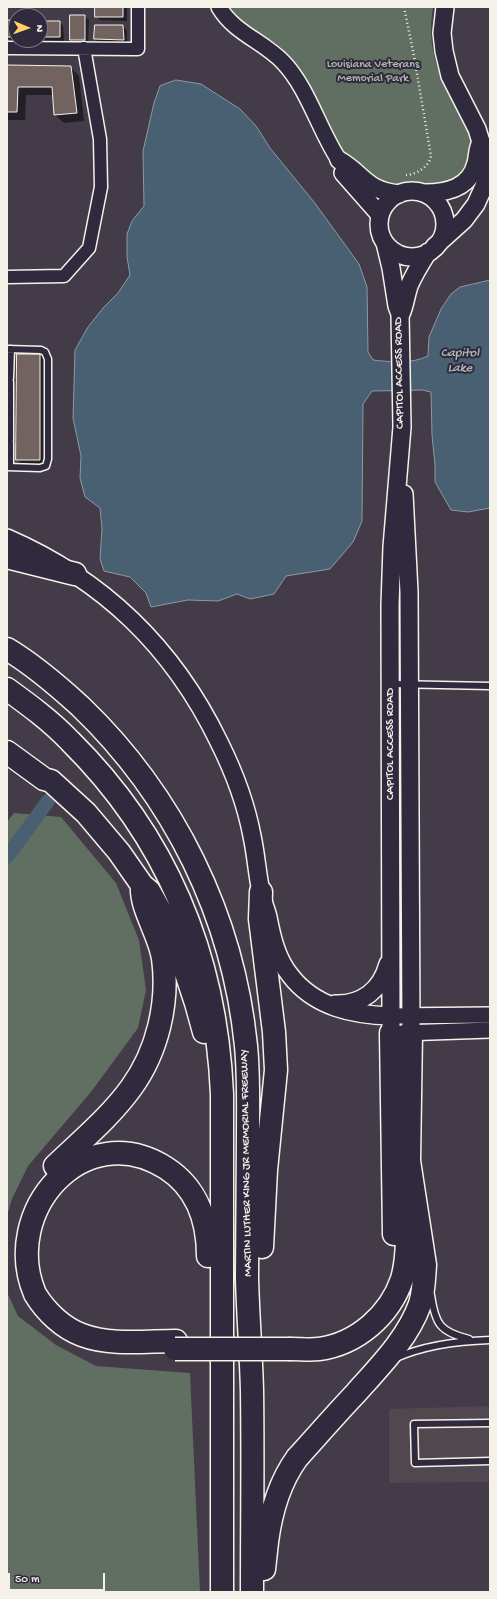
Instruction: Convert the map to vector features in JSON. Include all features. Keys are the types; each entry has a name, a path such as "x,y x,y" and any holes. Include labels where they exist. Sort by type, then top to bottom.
{"highway":[{"path":"7,557 75,574"},
{"name":"MARTIN LUTHER KING JR MEMORIAL FREEWAY","path":"7,649 62,689 102,728 131,760 168,813 190,852 208,891 225,937 235,976 240,1004 247,1069 248,1278 252,1391 252,1592"},
{"name":"MARTIN LUTHER KING JR MEMORIAL FREEWAY","path":"7,689 60,731 96,768 132,814 160,858 188,919 203,965 217,1034 222,1094 222,1592"},
{"path":"7,741 48,774 51,781"},
{"path":"7,752 44,779 51,781 77,803 110,840 142,886 149,891 162,914 179,952 196,1003 210,1059 222,1094"},
{"path":"142,886 141,895 157,936 163,962 164,993 157,1035 144,1066 131,1088 116,1107 43,1177 30,1194 22,1208 17,1225 14,1244 14,1260 18,1277 30,1303 48,1324 69,1338 83,1345 100,1349 176,1345 292,1345 320,1349 340,1344 369,1327 381,1315 392,1301 402,1279 406,1244 407,1183 410,1161"},
{"path":"252,1391 266,1170 276,1070 274,1032 260,919 261,892"},
{"path":"259,1592 270,1524 278,1492 283,1480 297,1458 381,1366 399,1342 419,1304 424,1280 424,1251 410,1161 401,1024"},
{"path":"292,1345 321,1340 353,1327 367,1316 378,1304 390,1279 394,1252 401,1024"},
{"path":"176,1345 113,1341 82,1335 73,1331 57,1320 42,1305 35,1294 29,1281 24,1263 23,1244 27,1219 33,1204 45,1188 59,1174 74,1164 92,1157 122,1153 145,1158 173,1173 188,1188 200,1207 204,1218 208,1243 208,1327 221,1460"}],"main road":[{"path":"399,194 389,200 384,207 380,216 379,231 385,243 392,249 405,256 415,256 431,249 464,220 479,200 485,184 488,160 486,147 481,142 477,129 450,76 444,51 442,33 445,7"},
{"path":"339,160 348,165 364,181 377,190 386,193 399,194 414,191 424,193 444,193 462,184 473,172 477,160 478,147 481,142"},
{"path":"339,160 341,171 380,216"},
{"path":"400,314 405,306 409,287 420,264 444,231 444,215 436,200 424,193"},
{"name":"CAPITOL ACCESS ROAD","path":"385,243 391,268 397,306 400,314 402,427 391,573 391,954 401,1024"},
{"name":"CAPITOL ACCESS ROAD","path":"400,456 406,512 409,569 410,684 401,1024"},
{"path":"7,538 75,574 117,606 150,637 179,674 201,708 226,757 245,808 252,836 261,892 273,940 284,967 290,976 308,994 327,1004 352,1013 401,1024"},
{"path":"327,1004 350,1004 365,998 383,979 391,954"}],"street":[{"path":"7,48 138,48 138,7"},
{"path":"219,7 235,27 266,47 289,68 302,89 324,136 339,160"},
{"path":"7,277 64,276 89,248 101,187 100,139 84,48"},
{"path":"401,1024 490,1016"},
{"path":"401,1024 490,1030"}],"lane":[{"path":"9,349 41,350 45,352 48,359 48,460 46,466 40,468 9,467 9,383 9,349"},
{"path":"391,684 490,686"},
{"path":"424,1251 431,1299 437,1319 446,1332 472,1340"},
{"path":"381,1366 414,1351 472,1340 490,1340"},
{"path":"490,1423 414,1424 415,1463 490,1462"}],"path":[{"path":"404,7 416,62 431,156 430,161 422,169 413,174 406,175"}],"shaded area":[{"path":"490,1406 490,1482 389,1483 389,1409"}],"green space":[{"name":"Louisiana Veterans Memorial Park","path":"229,7 433,7 431,36 436,62 440,74 469,131 474,146 472,158 458,181 427,188 417,185 394,187 385,186 346,156 338,144 312,91 302,74 286,53 277,44 246,26"},
{"path":"14,813 61,817 116,883 139,940 146,990 138,1028 91,1092 28,1166 12,1199 7,1216 7,822"},
{"path":"7,1292 18,1316 56,1345 96,1366 190,1373 200,1592 7,1592"}],"water":[{"name":"Capitol Lake","path":"176,80 201,84 240,109 256,126 270,148 314,202 359,264 367,287 368,352 373,360 394,362 408,361 422,359 428,356 429,337 441,309 451,294 460,287 490,280 490,508 468,512 451,510 435,482 431,392 422,390 372,391 363,404 362,521 353,542 330,569 286,576 274,594 250,599 237,594 218,601 188,600 151,607 146,593 130,577 104,571 100,559 102,528 100,508 85,497 80,478 81,456 73,418 75,350 88,327 104,307 118,293 130,275 127,257 127,234 132,221 144,206 143,151 154,103 160,86"}],"building":[{"path":"95,7 123,7 123,17 95,17"},
{"path":"70,15 85,15 85,40 70,40"},
{"path":"7,20 8,20 8,37"},
{"path":"48,21 60,21 60,37 48,37"},
{"path":"95,25 123,25 124,40 94,39"},
{"path":"7,65 71,66 77,113 54,115 52,87 18,87 17,112 7,112"},
{"path":"17,354 40,354 40,460 16,460"}],"waterway":[{"path":"7,857 48,801"}]}
